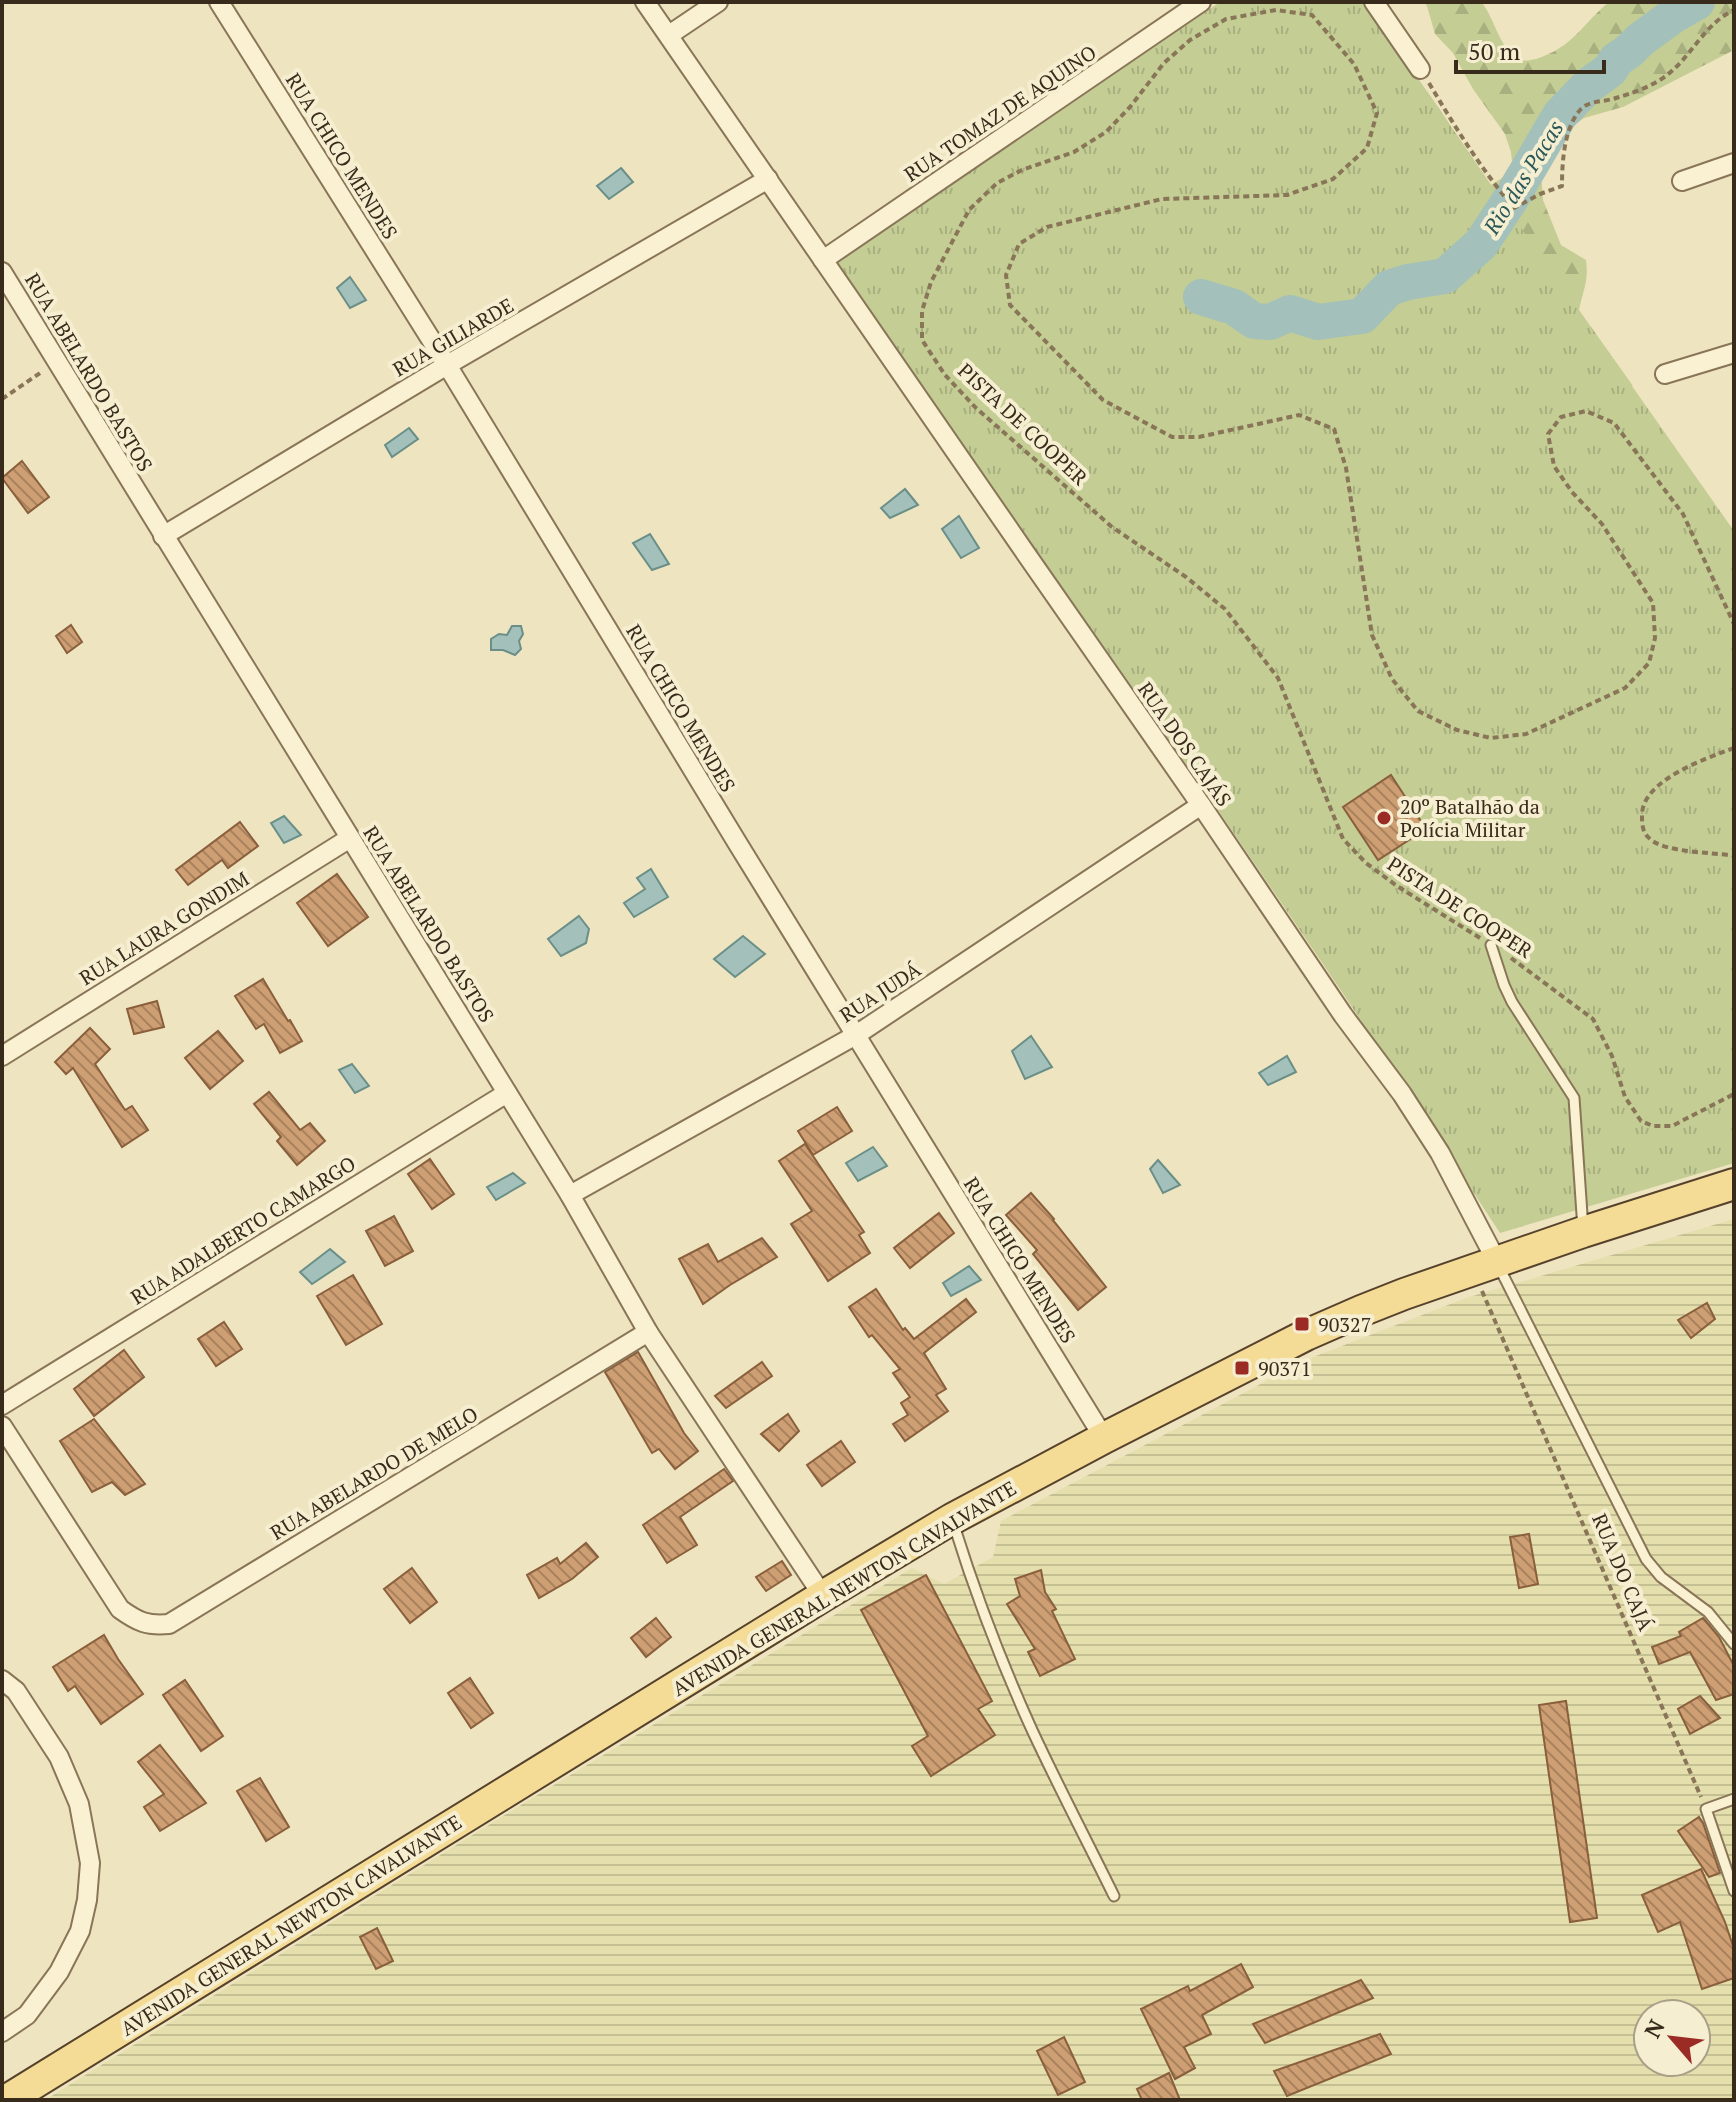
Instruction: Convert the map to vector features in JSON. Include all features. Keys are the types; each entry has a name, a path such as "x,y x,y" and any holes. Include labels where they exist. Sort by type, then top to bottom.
{"main road":[{"name":"AVENIDA GENERAL NEWTON CAVALVANTE","path":"7,2100 823,1596 952,1519 1104,1438 1361,1311 1583,1232 1734,1184"}],"street":[{"name":"RUA CHICO MENDES","path":"219,2 447,365 1104,1438"},
{"name":"RUA DOS CAJÁS","path":"645,2 1343,1015 1402,1094 1448,1167 1485,1266"},
{"path":"669,35 718,2"},
{"name":"RUA TOMAZ DE AQUINO","path":"823,260 1201,2"},
{"path":"1374,2 1420,69"},
{"path":"1682,181 1734,163"},
{"name":"RUA GILIARDE","path":"163,536 447,365 768,179"},
{"name":"RUA ABELARDO BASTOS","path":"2,272 570,1195 648,1332 823,1596"},
{"path":"1665,374 1734,353"},
{"name":"RUA JUDÁ","path":"570,1195 856,1035 1201,805"},
{"name":"RUA LAURA GONDIM","path":"2,1056 350,838"},
{"name":"RUA ADALBERTO CAMARGO","path":"2,1405 507,1093"},
{"name":"RUA ABELARDO DE MELO","path":"2,1426 120,1609 152,1626 169,1624 648,1332"},
{"path":"2,2032 27,2015 59,1972 80,1931 87,1900 90,1863 79,1804 59,1757 9,1686"}],"lane":[{"path":"1491,945 1512,1002 1574,1098 1583,1232"},
{"path":"1485,1266 1646,1559 1661,1577 1708,1612 1734,1644"},
{"path":"952,1519 966,1566 1001,1657 1114,1896"},
{"path":"1734,1799 1706,1809 1734,1891"}],"path":[{"name":"PISTA DE COOPER","path":"1734,624 1683,514 1614,423 1586,411 1561,417 1548,434 1554,466 1572,492 1602,524 1653,603 1655,638 1649,663 1625,688 1526,734 1491,738 1457,730 1418,711 1392,679 1372,635 1346,468 1334,429 1299,415 1199,437 1172,437 1103,400 1010,305 1006,275 1019,244 1047,227 1162,199 1287,195 1333,179 1367,148 1377,113 1354,64 1312,15 1276,10 1226,19 1190,40 1164,63 1106,132 1074,152 1022,170 997,183 969,210 931,282 922,311 922,340 945,375 976,408 1112,527 1186,577 1225,609 1278,678 1343,839 1366,863 1519,963 1593,1019 1612,1056 1625,1097 1641,1121 1653,1126 1672,1126 1734,1094"},
{"path":"1420,69 1493,184 1514,208 1562,186 1562,159 1568,136 1585,105 1613,100 1667,76 1705,32 1734,10"},
{"path":"2,399 58,360"},
{"path":"1734,748 1671,776 1650,793 1642,808 1642,827 1649,839 1673,849 1734,856"},
{"name":"RUA DO CAJÁ","path":"1485,1266 1706,1809"}],"shaded area":[{"path":"1734,1219 1734,2100 45,2100 521,1805 912,1568 944,1584 993,1557 1001,1521 1308,1359 1466,1298"}],"green space":[{"path":"1220,2 1366,2 1734,531 1734,1163 1500,1233 1201,785 836,264"},
{"path":"1424,2 1481,2 1508,50 1515,58 1527,61 1560,48 1609,2 1734,2 1734,50 1623,107 1584,118 1565,132 1548,155 1541,173 1543,200 1561,245 1586,260 1586,280 1579,310 1633,386 1057,306 1427,91 1491,185 1502,178 1512,162 1505,134 1473,89 1453,53 1435,34"}],"water":[{"path":"621,168 633,182 609,199 597,186"},
{"path":"350,277 366,300 350,308 337,288"},
{"path":"409,428 418,439 392,457 385,445"},
{"path":"905,489 918,505 890,518 881,508"},
{"path":"959,516 979,548 961,558 942,529"},
{"path":"650,534 669,564 652,570 633,543"},
{"path":"512,626 521,626 521,649 515,655 503,650 491,650 491,639 499,634 507,635"},
{"path":"284,816 301,835 284,843 271,823"},
{"path":"651,869 668,897 634,917 624,903 645,889 637,878"},
{"path":"579,916 589,929 586,943 561,956 548,939"},
{"path":"743,936 765,954 735,977 714,959"},
{"path":"1031,1036 1052,1067 1025,1079 1012,1051"},
{"path":"1287,1056 1296,1072 1268,1085 1259,1073"},
{"path":"352,1064 369,1086 355,1093 339,1070"},
{"path":"873,1147 887,1166 858,1181 846,1163"},
{"path":"1158,1160 1180,1185 1163,1193 1150,1169"},
{"path":"513,1173 525,1183 496,1200 487,1187"},
{"path":"330,1249 345,1262 312,1284 300,1272"},
{"path":"969,1266 981,1280 951,1296 943,1283"}],"building":[{"path":"22,461 49,497 28,513 2,478"},
{"path":"71,625 82,642 67,653 56,636"},
{"name":"20º Batalhão da Polícia Militar","path":"1391,775 1426,829 1378,860 1343,807"},
{"path":"240,822 258,846 228,868 222,860 188,885 176,870"},
{"path":"337,874 368,917 328,946 297,903"},
{"path":"263,979 302,1041 280,1053 264,1024 256,1029 235,996"},
{"path":"157,1001 164,1027 134,1034 127,1009"},
{"path":"90,1028 110,1049 95,1064 125,1110 132,1106 148,1130 122,1147 73,1068 66,1074 55,1062"},
{"path":"218,1031 243,1061 210,1089 185,1058"},
{"path":"269,1092 300,1130 310,1123 325,1141 297,1165 277,1141 281,1137 254,1104"},
{"path":"837,1107 852,1131 813,1155 798,1131"},
{"path":"805,1144 864,1232 859,1235 870,1253 828,1281 791,1224 812,1211 779,1161"},
{"path":"430,1159 454,1194 432,1209 408,1174"},
{"path":"1031,1193 1106,1287 1078,1310 1033,1254 1037,1250 1006,1215"},
{"path":"939,1213 954,1233 910,1268 894,1248"},
{"path":"394,1216 413,1251 385,1266 366,1231"},
{"path":"762,1238 777,1257 703,1304 679,1259 708,1244 718,1262"},
{"path":"353,1275 382,1324 346,1345 317,1296"},
{"path":"876,1289 903,1330 905,1328 914,1339 966,1299 976,1312 924,1353 946,1389 936,1395 948,1411 905,1441 893,1424 908,1415 901,1403 910,1397 893,1373 900,1369 872,1335 869,1337 849,1307"},
{"path":"1707,1303 1715,1319 1691,1338 1678,1320"},
{"path":"224,1322 242,1349 216,1366 198,1339"},
{"path":"124,1350 144,1377 94,1416 74,1389"},
{"path":"638,1352 684,1433 698,1451 675,1469 659,1449 652,1453 605,1372"},
{"path":"762,1362 772,1376 726,1408 715,1396"},
{"path":"788,1414 799,1431 779,1451 761,1434"},
{"path":"94,1419 145,1484 125,1495 112,1482 92,1492 60,1441"},
{"path":"841,1441 855,1462 822,1486 807,1465"},
{"path":"724,1469 733,1481 680,1517 697,1545 667,1563 643,1525"},
{"path":"1529,1534 1538,1584 1519,1588 1510,1537"},
{"path":"586,1543 598,1557 572,1579 539,1598 527,1575 557,1558 560,1564"},
{"path":"782,1561 791,1575 766,1591 756,1577"},
{"path":"412,1568 437,1602 410,1623 384,1589"},
{"path":"1041,1570 1045,1592 1056,1609 1052,1611 1075,1659 1040,1676 1028,1652 1035,1649 1007,1604 1020,1596 1015,1579"},
{"path":"926,1575 992,1701 978,1709 995,1735 931,1776 912,1746 928,1736 861,1610"},
{"path":"656,1618 671,1637 646,1657 631,1638"},
{"path":"1703,1618 1719,1637 1734,1666 1734,1694 1716,1700 1690,1652 1659,1664 1652,1647 1681,1636 1679,1632"},
{"path":"104,1635 143,1694 101,1724 75,1686 68,1691 53,1667"},
{"path":"470,1678 493,1713 471,1728 448,1693"},
{"path":"185,1680 223,1736 201,1751 163,1695"},
{"path":"1700,1696 1720,1718 1690,1734 1678,1709"},
{"path":"1566,1701 1597,1918 1570,1922 1539,1705"},
{"path":"160,1745 206,1803 160,1831 144,1807 164,1794 138,1762"},
{"path":"260,1778 289,1827 266,1841 237,1791"},
{"path":"1699,1817 1720,1873 1709,1877 1678,1831"},
{"path":"1701,1869 1734,1949 1734,1978 1702,1989 1680,1922 1658,1932 1642,1895"},
{"path":"377,1928 393,1961 376,1969 360,1937"},
{"path":"1241,1964 1253,1987 1202,2015 1211,2034 1184,2047 1195,2068 1175,2079 1141,2009 1188,1986 1190,1991"},
{"path":"1361,1980 1373,1998 1265,2043 1253,2024"},
{"path":"1380,2034 1391,2054 1287,2096 1274,2071"},
{"path":"1064,2037 1085,2082 1058,2095 1037,2051"},
{"path":"1169,2073 1180,2100 1142,2100 1137,2089"}],"waterway":[{"name":"Rio das Pacas","path":"1201,297 1234,307 1254,321 1270,322 1290,313 1318,322 1362,316 1389,288 1445,276 1481,244 1560,115 1640,40 1697,2"}],"place":[{"name":"20º Batalhão da Polícia Militar","path":"1384,818"},
{"name":"90327","path":"1302,1324"},
{"name":"90371","path":"1242,1368"}]}
